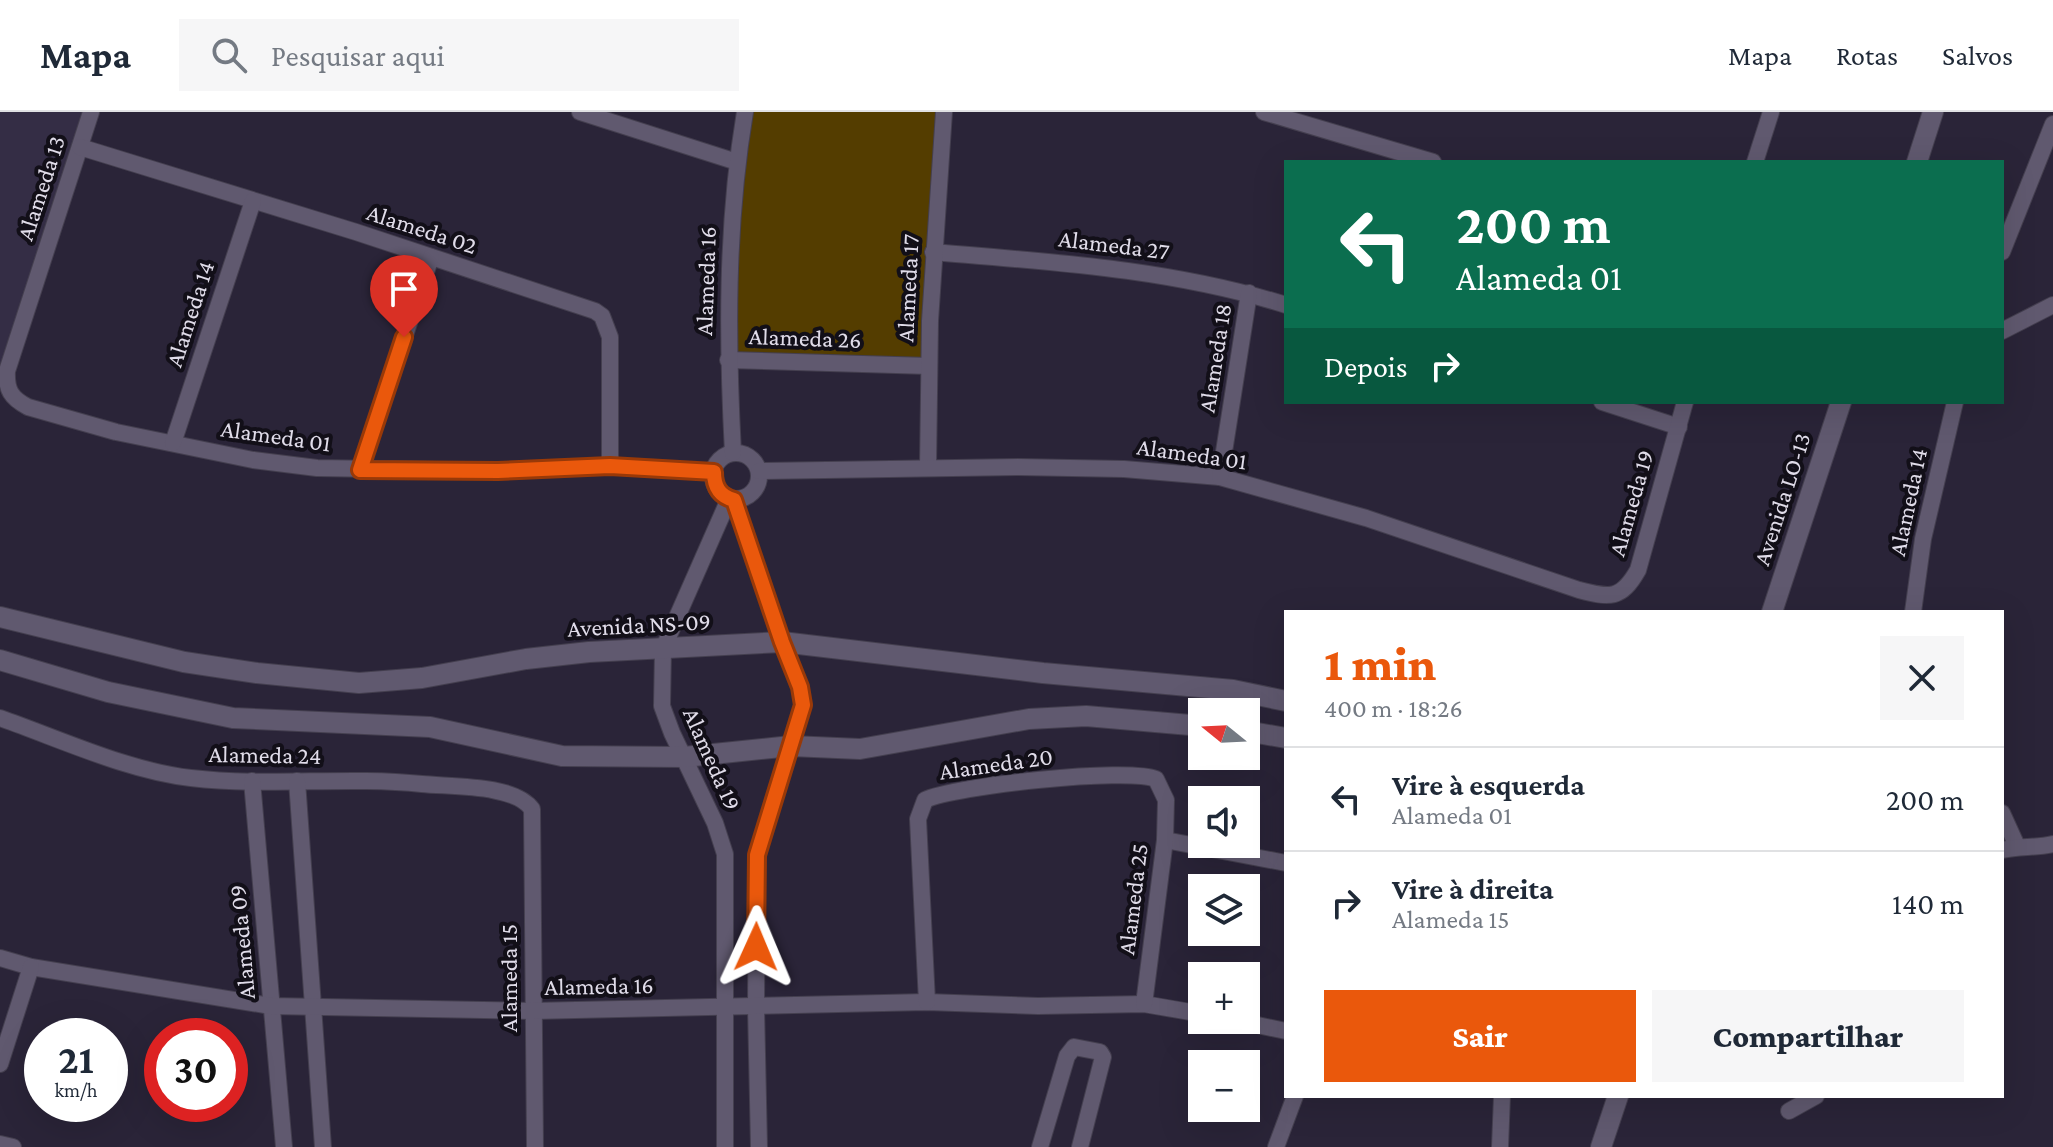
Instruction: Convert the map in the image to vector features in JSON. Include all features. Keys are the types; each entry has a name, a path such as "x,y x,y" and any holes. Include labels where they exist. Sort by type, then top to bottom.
{"street":[{"name":"Alameda 13","path":"7,371 91,112"},
{"path":"580,112 737,162"},
{"name":"Alameda 16","path":"733,453 728,360 737,162 745,112"},
{"name":"Alameda 17","path":"928,467 933,252 944,112"},
{"path":"1264,112 1308,117 1427,160"},
{"path":"1756,160 1771,112"},
{"path":"1918,160 1933,112"},
{"path":"2004,247 2053,124"},
{"name":"Alameda 02","path":"80,147 582,305 602,316 610,337 610,466"},
{"name":"Alameda 14","path":"173,443 253,201"},
{"name":"Alameda 27","path":"933,252 1081,264 1170,276 1249,293 1284,304"},
{"path":"360,470 431,257"},
{"name":"Alameda 18","path":"1220,477 1249,293"},
{"path":"2004,330 2053,305"},
{"name":"Alameda 26","path":"728,360 929,366"},
{"name":"Alameda 01","path":"7,371 9,393 28,407 116,432 253,460 360,470 498,471 610,466 714,472"},
{"path":"1608,404 1679,427"},
{"name":"Alameda 19","path":"1601,595 1610,596 1624,589 1638,570 1685,404"},
{"name":"Avenida LO-13","path":"1773,610 1840,404"},
{"name":"Alameda 14","path":"1913,610 1923,539 1955,404"},
{"path":"733,453 750,457 759,471 754,492 748,497 731,499 716,488 714,472 717,463 733,453"},
{"name":"Alameda 01","path":"759,471 928,467 1124,469 1220,477 1366,518 1601,595"},
{"name":"Alameda 19","path":"731,499 800,687 803,705 757,855 759,1147"},
{"name":"Alameda 19","path":"725,1147 725,854 715,823 662,706 663,649 731,499"},
{"name":"Avenida NS-09","path":"0,617 184,662 359,683 422,678 526,659 589,652 782,642 1043,673 1233,690 1284,701"},
{"path":"0,660 156,704 233,718 430,727 562,756 684,757 791,746 860,749 1029,719 1086,716 1188,725"},
{"name":"Alameda 24","path":"0,718 160,772 190,778 403,782 497,791 520,797 532,809"},
{"path":"1260,733 1284,738"},
{"name":"Alameda 20","path":"927,1002 918,819 925,800 937,795 1008,784 1133,775 1156,779 1166,800"},
{"name":"Alameda 09","path":"252,781 284,1147"},
{"path":"297,781 323,1147"},
{"name":"Alameda 25","path":"1144,1004 1165,840 1166,800"},
{"name":"Alameda 15","path":"532,809 535,1147"},
{"path":"2004,822 2010,848 2053,844"},
{"path":"1165,840 1284,863"},
{"name":"Alameda 16","path":"0,958 31,967 271,1006 532,1011 927,1002 1038,1006 1144,1004 1188,1012"},
{"path":"0,1064 31,967"},
{"path":"1260,1026 1284,1031"},
{"path":"1040,1147 1067,1056 1074,1047 1100,1052 1103,1057 1080,1147"},
{"path":"1276,1147 1294,1098"},
{"path":"1498,1098 1500,1147"},
{"path":"1601,1147 1617,1098"},
{"path":"1789,1111 1812,1098"},
{"path":"0,1144 13,1147"}],"shaded area":[{"path":"0,112 91,112 0,382"},
{"path":"746,112 944,112 929,366 728,360"}],"route":[{"path":"404,337 360,470 498,471 610,466 714,472 716,488 722,495 734,500 800,687 803,705 757,855 756,947"}]}
